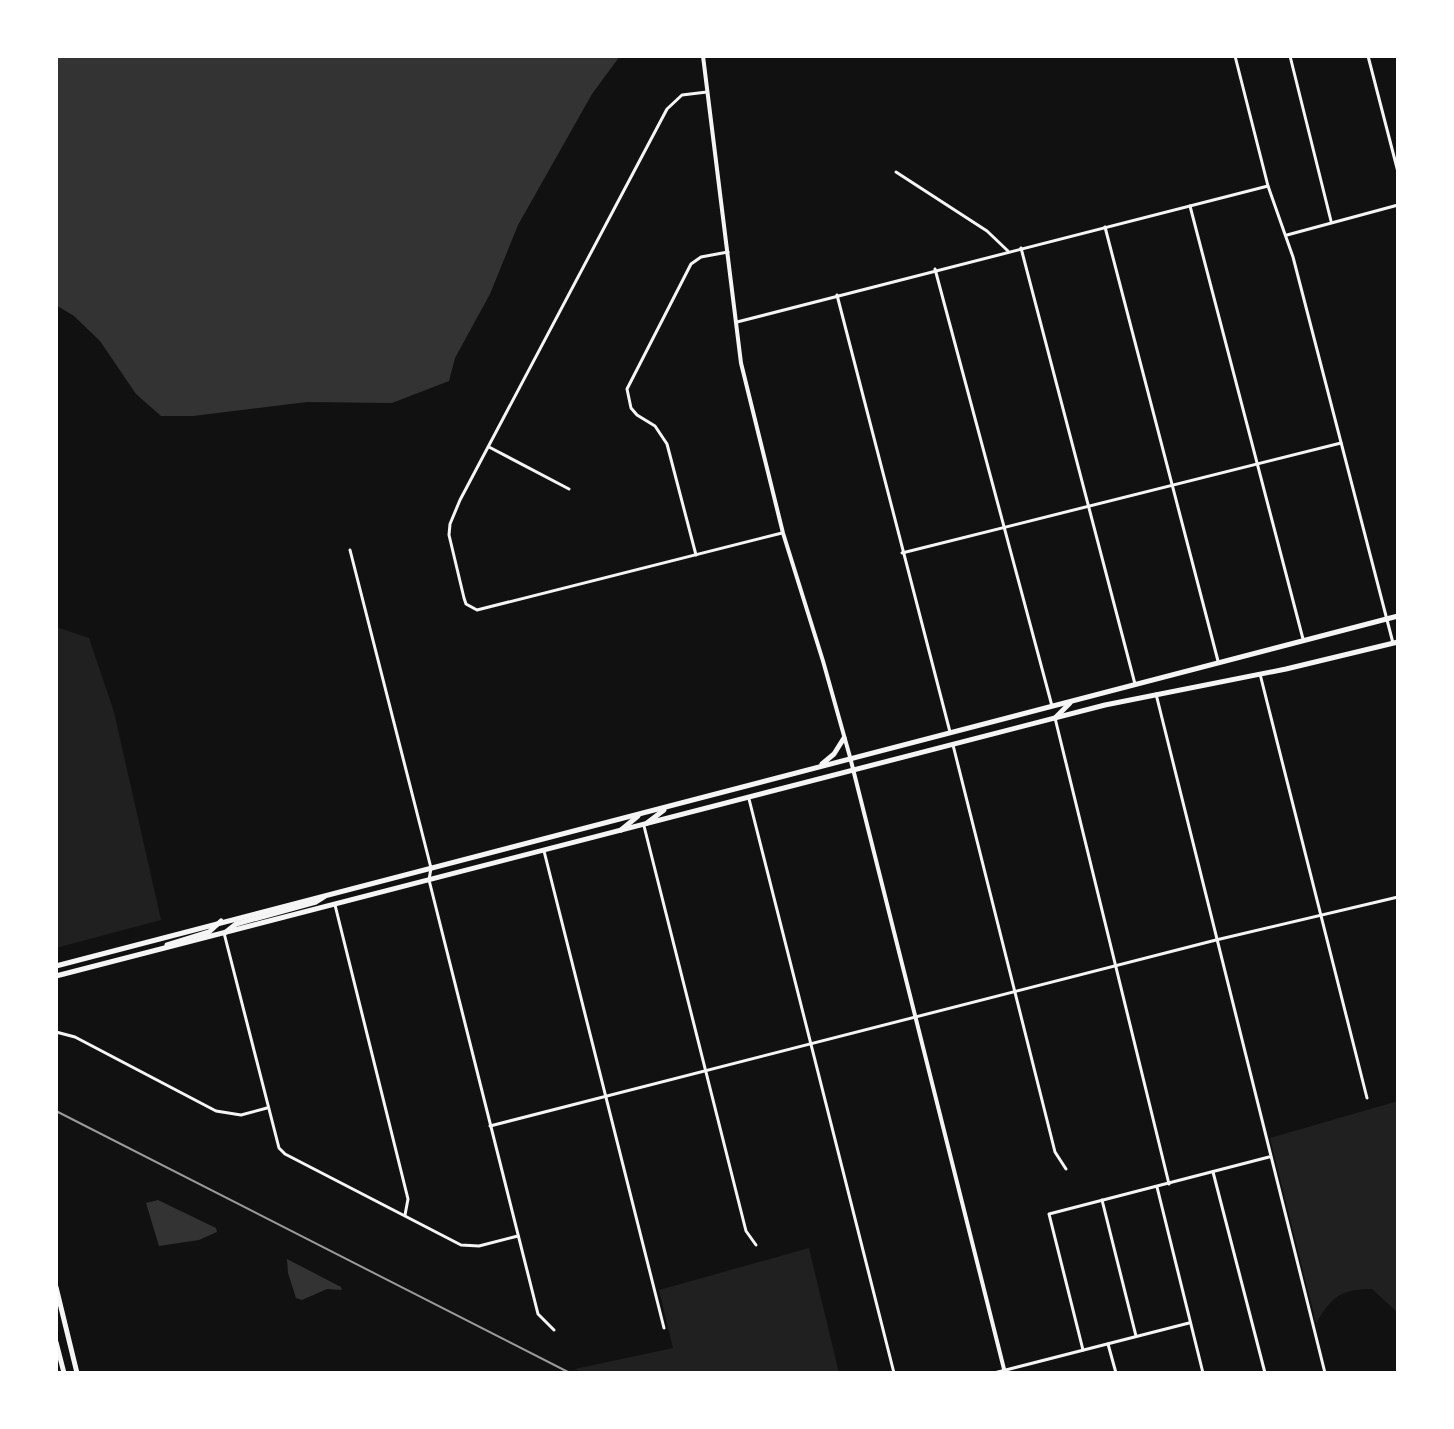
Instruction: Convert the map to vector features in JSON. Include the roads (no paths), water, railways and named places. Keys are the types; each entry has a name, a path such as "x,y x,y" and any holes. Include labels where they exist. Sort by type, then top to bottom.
{"main road":[{"path":"56,966 1398,616"},
{"path":"56,976 1105,705 1395,643"},
{"path":"1055,718 1074,700"},
{"path":"1034,723 1052,706"},
{"path":"819,766 834,754 844,738"},
{"path":"644,826 672,805"},
{"path":"617,833 643,813"},
{"path":"224,933 236,924 316,902 329,894"},
{"path":"144,954 209,932 221,921"},
{"path":"56,1287 77,1373"},
{"path":"56,1342 64,1373"}],"street":[{"path":"703,56 741,363 783,533 850,757 1005,1372"},
{"path":"1235,56 1268,186 1287,235 1395,643"},
{"path":"1290,56 1331,221"},
{"path":"1368,56 1398,172"},
{"path":"707,92 682,95 667,109 450,524 450,546 464,598 471,608 483,610 783,533"},
{"path":"896,172 987,231 1008,251"},
{"path":"737,322 1268,186"},
{"path":"1287,235 1398,205"},
{"path":"1190,206 1303,640"},
{"path":"1105,227 1219,662"},
{"path":"1021,248 1135,684"},
{"path":"696,555 667,444 655,426 631,408 627,389 691,264 701,257 728,252"},
{"path":"935,269 1052,706"},
{"path":"837,295 950,732"},
{"path":"902,553 1342,442"},
{"path":"489,447 569,489"},
{"path":"350,550 431,868 429,880 538,1314 554,1330"},
{"path":"1260,674 1367,1098"},
{"path":"1156,694 1325,1373"},
{"path":"1055,718 1169,1184"},
{"path":"953,745 1055,1152 1066,1169"},
{"path":"749,798 894,1373"},
{"path":"644,826 746,1231 756,1245"},
{"path":"544,851 664,1328"},
{"path":"490,1126 1216,940 1398,897"},
{"path":"335,905 408,1199 405,1215"},
{"path":"224,933 275,1142 285,1154 461,1245 471,1247 518,1236"},
{"path":"56,1032 75,1037 216,1111 241,1115 267,1108"},
{"path":"1083,1350 1049,1214 1270,1157"},
{"path":"1213,1172 1265,1373"},
{"path":"1157,1187 1203,1373"},
{"path":"1102,1200 1136,1337"},
{"path":"994,1373 1189,1323"},
{"path":"1108,1344 1116,1373"}],"railway":[{"path":"56,1111 570,1373"}]}
